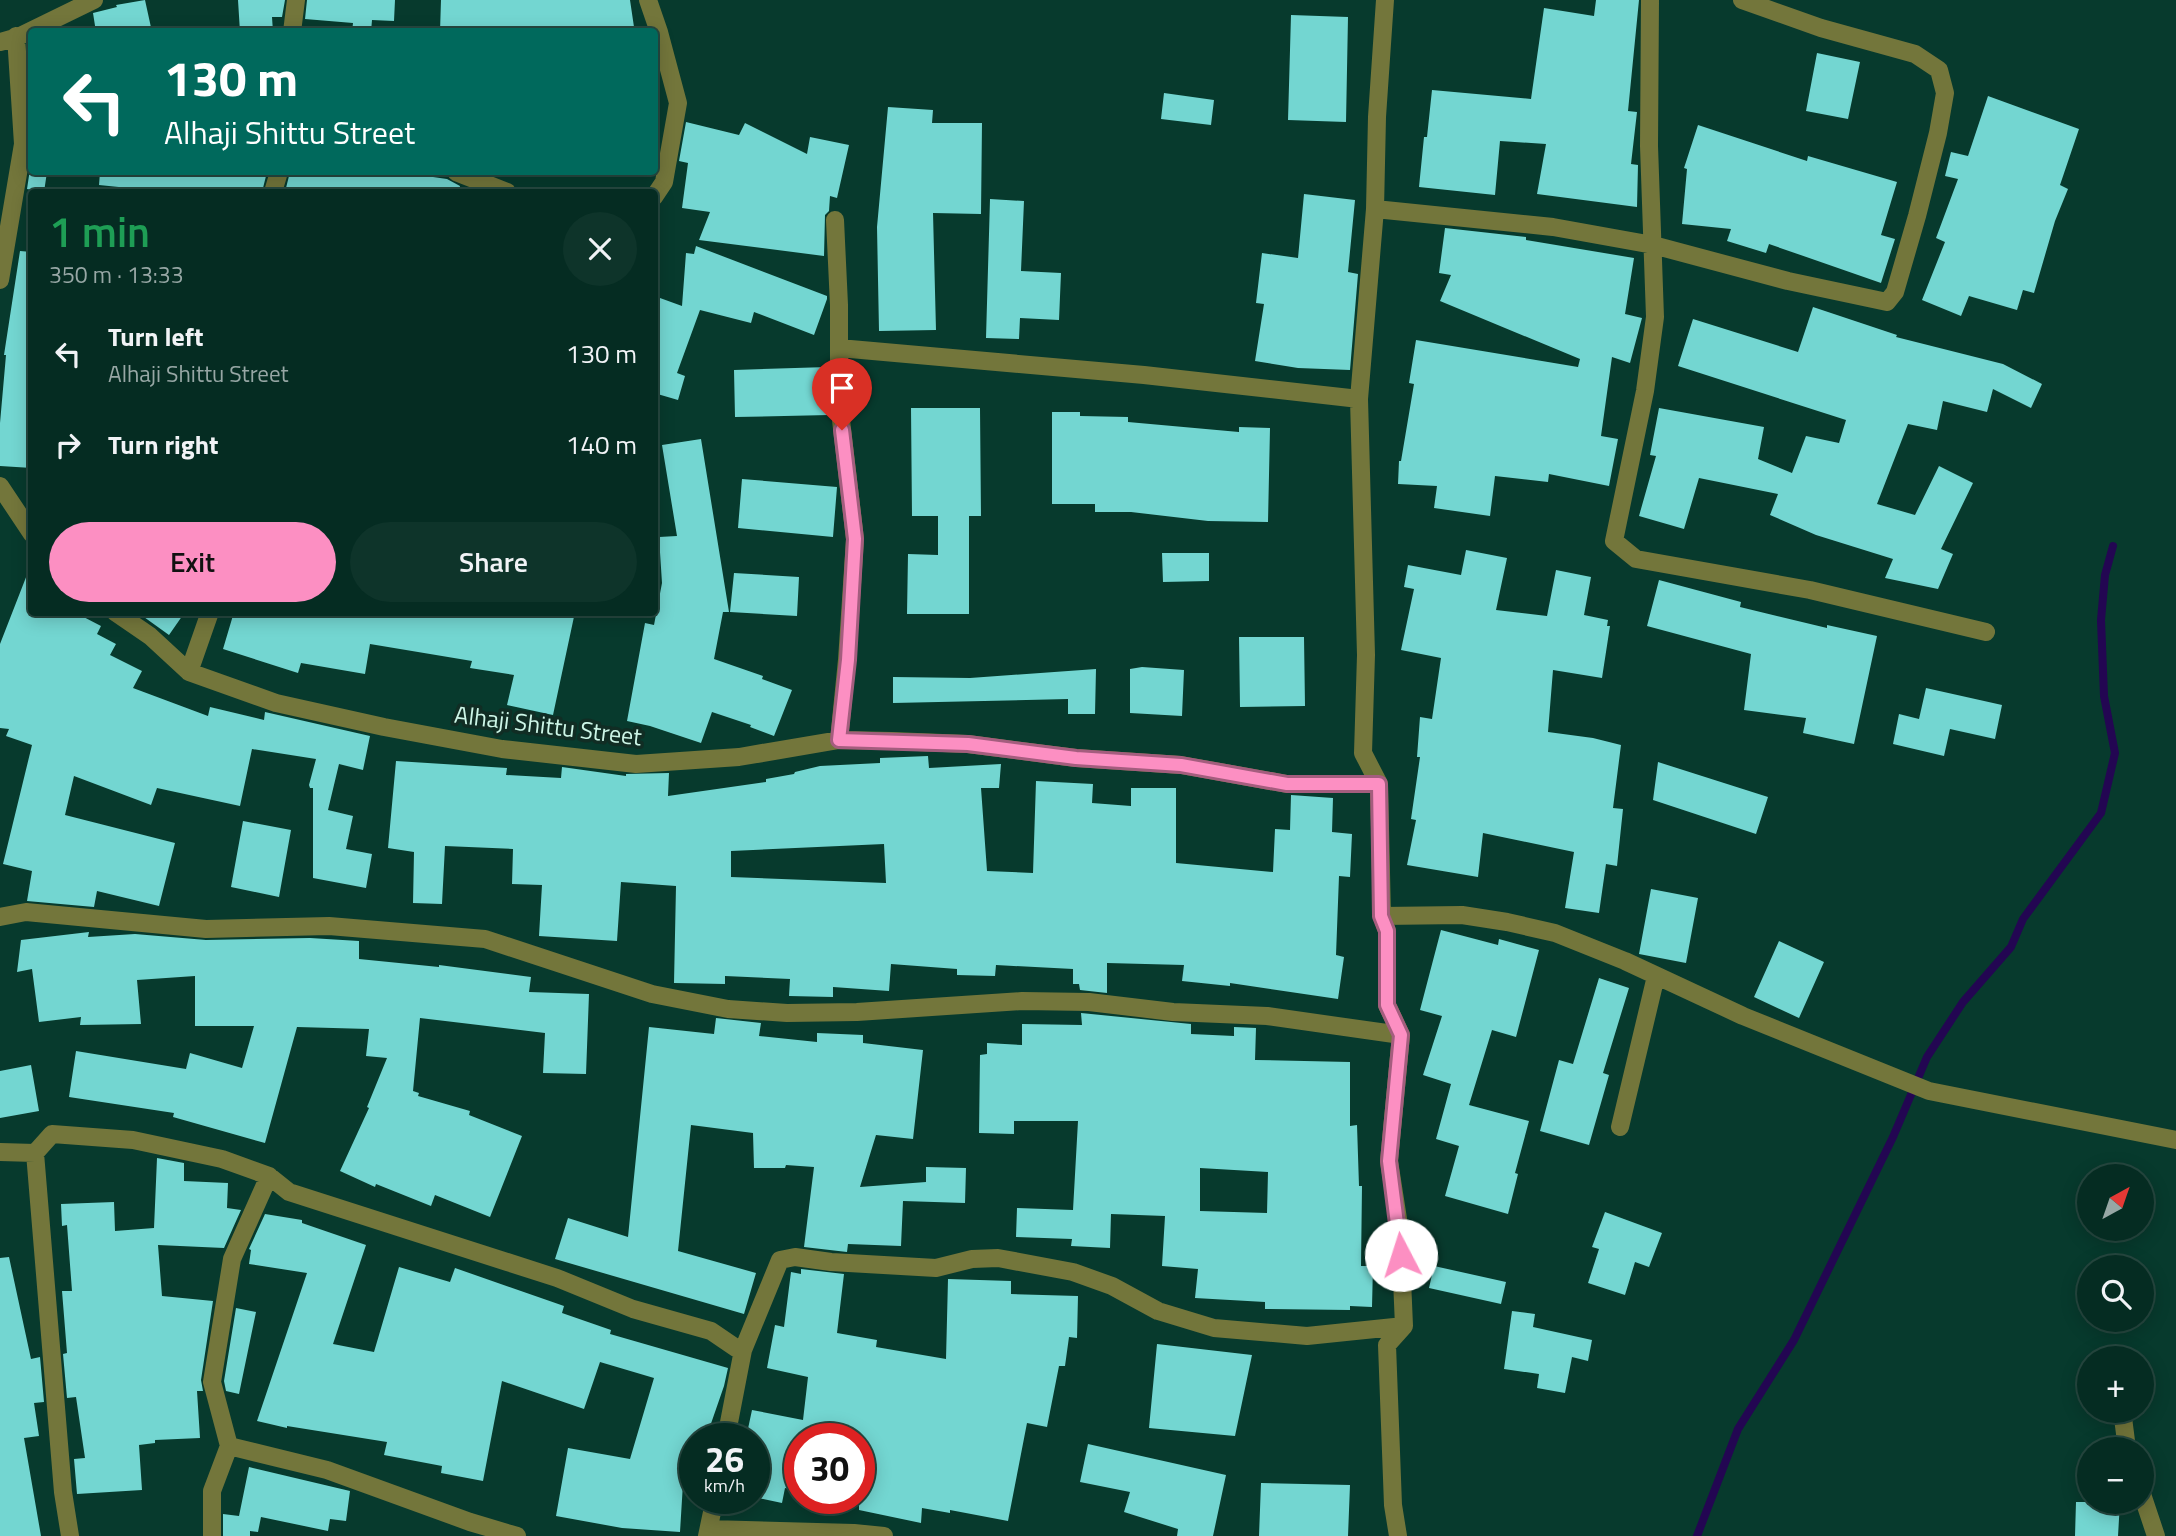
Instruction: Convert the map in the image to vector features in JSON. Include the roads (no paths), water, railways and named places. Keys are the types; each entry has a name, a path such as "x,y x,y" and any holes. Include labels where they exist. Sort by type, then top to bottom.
{"street":[{"path":"32,28 94,0"},
{"path":"292,28 296,0"},
{"path":"648,0 658,28"},
{"path":"1385,0 1377,117 1375,209 1359,399 1366,655 1363,753 1379,784 1381,916 1387,931 1387,1005 1401,1035 1389,1161 1400,1232 1405,1326 1387,1345 1394,1505 1398,1536"},
{"path":"1650,0 1649,146 1655,317 1645,391 1614,541 1636,559 1810,590 1986,632"},
{"path":"1375,209 1553,227 1653,245 1788,281 1887,302 1895,292 1938,133 1945,93 1939,70 1915,54 1821,28 1742,0"},
{"path":"658,29 678,103 663,182 658,190"},
{"path":"0,280 23,144 8,39 28,30"},
{"path":"464,175 499,189"},
{"path":"835,220 839,403 855,539 848,660 839,740"},
{"path":"839,348 1144,375 1359,399"},
{"path":"0,486 28,528"},
{"name":"Alhaji Shittu Street","path":"121,616 150,636 189,672 276,703 384,727 502,748 636,764 738,757 839,740 968,744 1076,758 1181,765 1287,784 1379,784"},
{"path":"189,672 209,616"},
{"path":"0,917 26,912 206,929 329,926 485,939 653,994 728,1009 787,1013 857,1012 1022,1001 1089,1002 1172,1012 1267,1016 1401,1035"},
{"path":"1381,916 1462,915 1555,933 1743,1016 1929,1091 2176,1140"},
{"path":"1620,1127 1656,976"},
{"path":"70,1536 63,1492 36,1153 52,1134 132,1140 222,1159 269,1176 289,1192 557,1278 633,1309 711,1331 743,1350"},
{"path":"0,1152 36,1153"},
{"path":"212,1536 212,1491 229,1446 212,1382 232,1259 269,1176"},
{"path":"729,1423 743,1350 780,1260 794,1257 831,1262 936,1268 972,1259 998,1258 1073,1272 1112,1286 1158,1311 1214,1328 1307,1336 1405,1326"},
{"path":"229,1446 327,1470 470,1522 517,1536"},
{"path":"712,1514 708,1532 855,1533 884,1536"},
{"path":"2149,1514 2156,1536"}],"waterway":[{"path":"1697,1536 1738,1429 1794,1340 1893,1137 1927,1057 1963,1002 2011,947 2023,919 2101,813 2115,753 2104,696 2101,620 2105,575 2113,546"}]}
